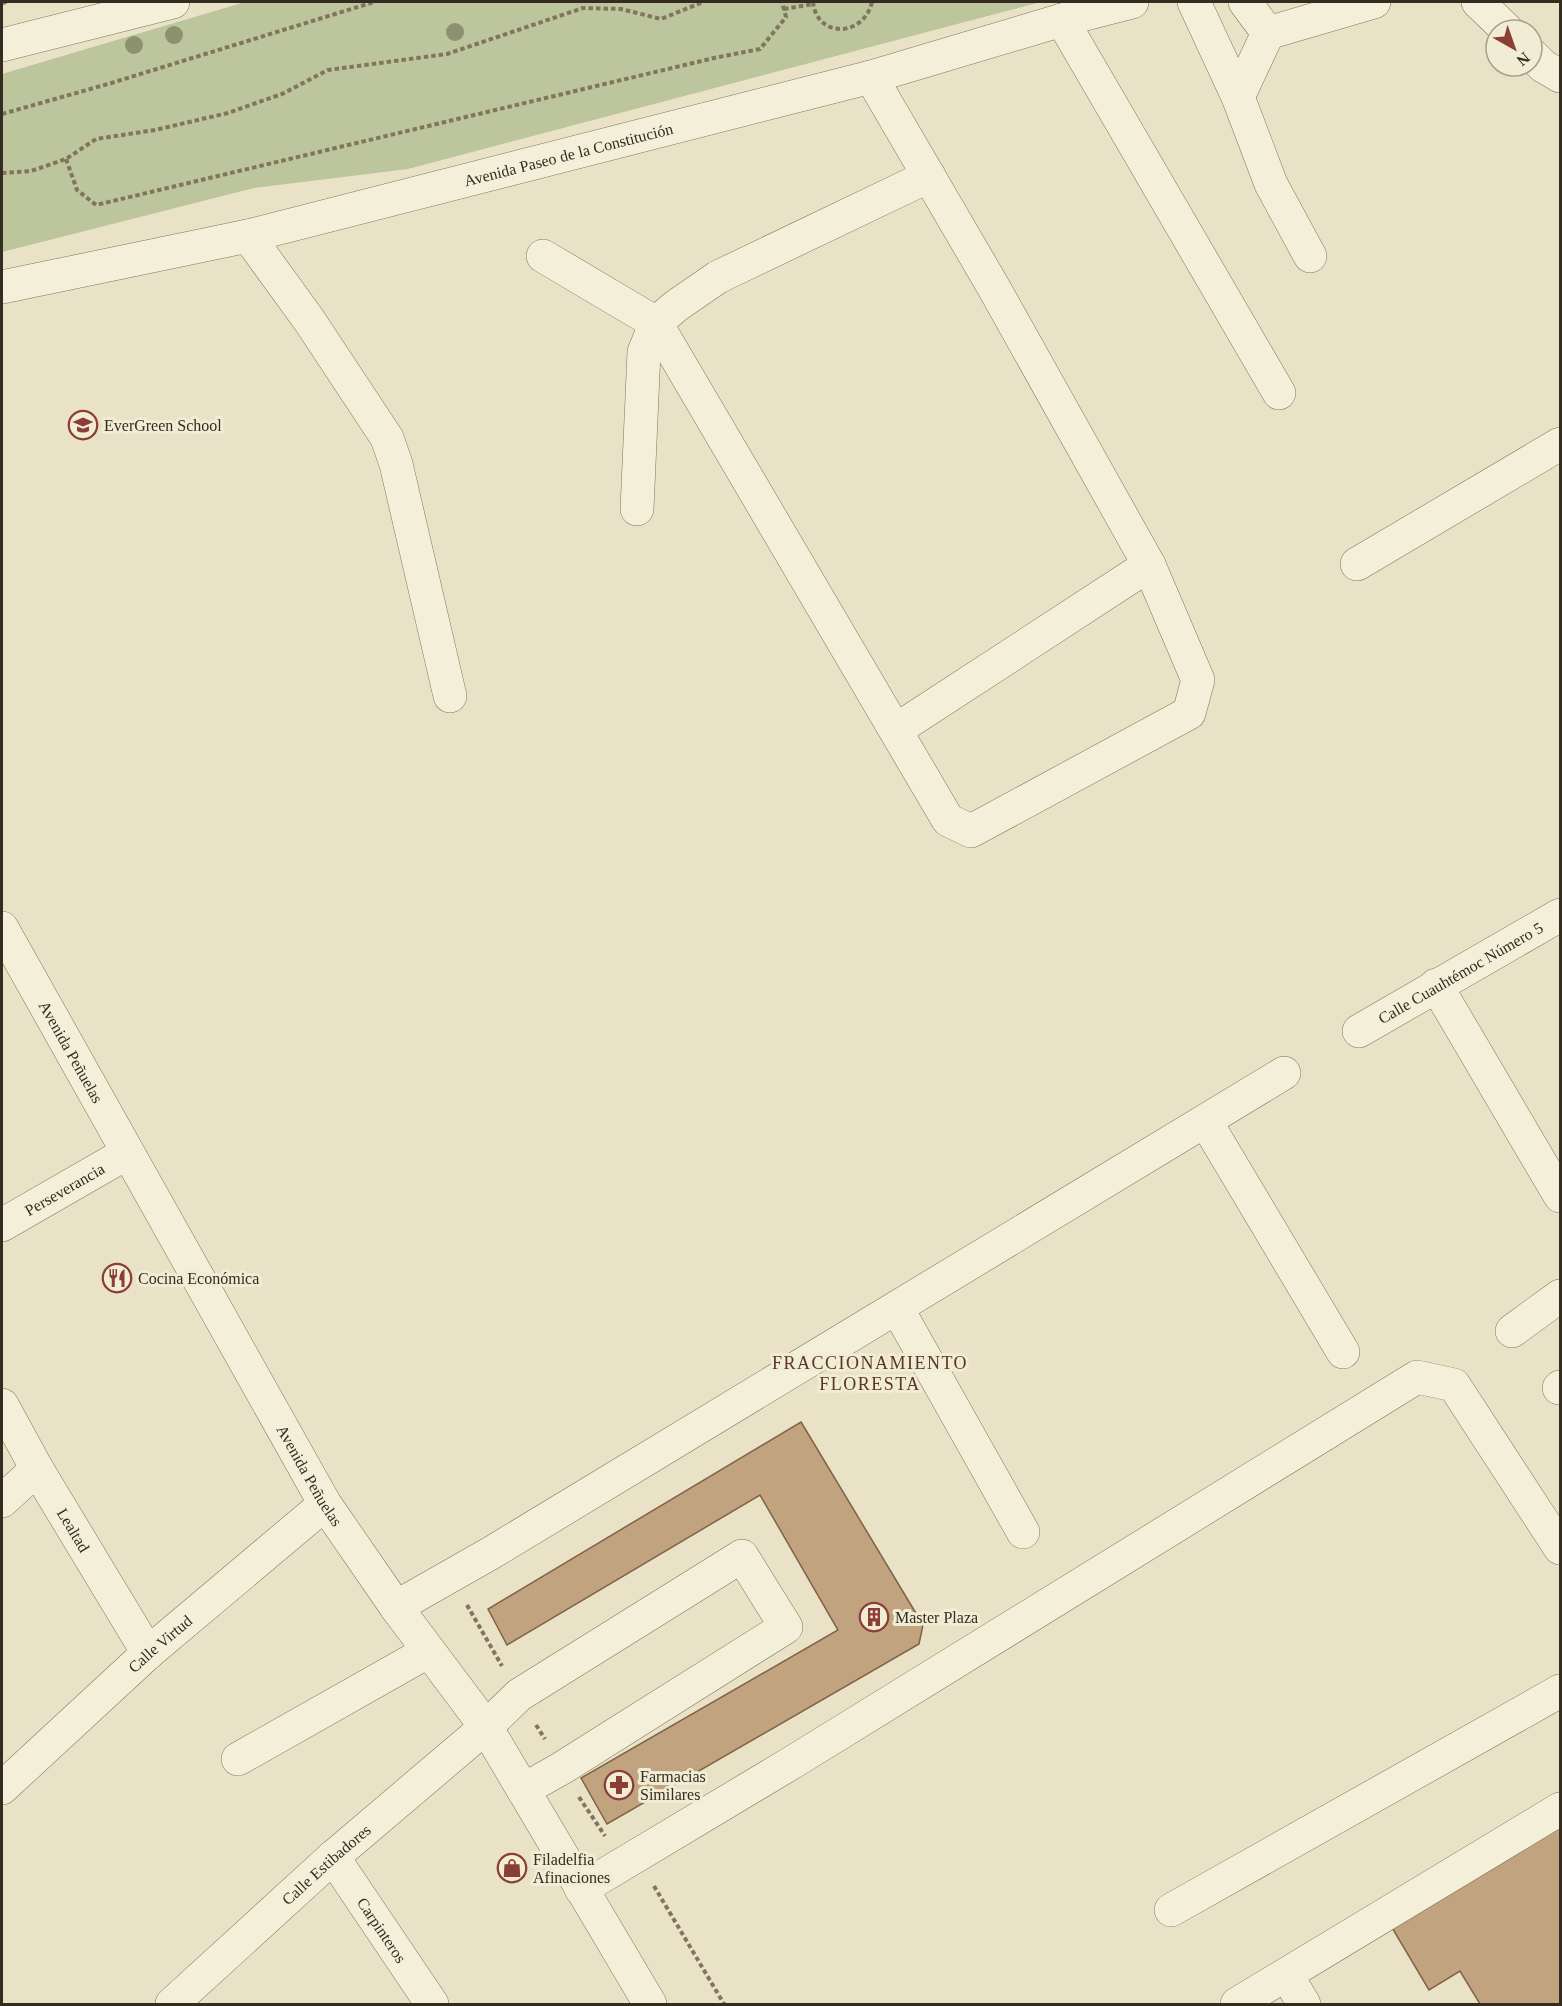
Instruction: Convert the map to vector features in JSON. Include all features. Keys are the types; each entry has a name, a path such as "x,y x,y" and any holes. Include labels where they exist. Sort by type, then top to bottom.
{"street":[{"path":"2,45 173,2"},
{"name":"Avenida Paseo de la Constitución","path":"2,286 248,236 871,77 1062,20 1132,2"},
{"path":"1194,2 1238,97 1271,184 1310,256"},
{"path":"1245,2 1268,33"},
{"path":"1238,97 1268,33 1374,2"},
{"path":"1478,2 1495,18"},
{"path":"1062,20 1279,393"},
{"path":"1544,66 1560,76"},
{"path":"543,256 656,323 948,820 971,831 1189,713 1198,680 1149,565 994,288 871,77"},
{"path":"637,509 644,352 656,323 718,277 929,176"},
{"path":"248,236 309,320 387,438 396,464 450,696"},
{"path":"1357,564 1560,444"},
{"path":"896,730 1149,565"},
{"name":"Calle Cuauhtémoc Número 5","path":"1359,1031 1560,915"},
{"name":"Avenida Peñuelas","path":"2,928 325,1504 396,1607 486,1727 650,2004"},
{"path":"1436,986 1560,1196"},
{"path":"396,1607 491,1553 1284,1073"},
{"path":"1206,1122 1343,1352"},
{"name":"Perseverancia","path":"2,1225 127,1153"},
{"path":"1512,1331 1560,1296"},
{"path":"897,1308 1023,1532"},
{"path":"582,1888 803,1756 1417,1377 1454,1385 1560,1548"},
{"name":"Lealtad","path":"2,1405 37,1469 148,1653"},
{"path":"2,1501 37,1469"},
{"name":"Calle Virtud","path":"2,1788 148,1653 325,1504"},
{"name":"Calle Estibadores","path":"172,2004 333,1857 486,1727 519,1695 742,1556 786,1627 562,1768 523,1790"},
{"path":"238,1759 429,1651"},
{"path":"1172,1910 1560,1691"},
{"path":"1237,2004 1287,1976 1560,1809"},
{"name":"Carpinteros","path":"333,1857 432,2004"},
{"path":"1287,1976 1304,2004"}],"path":[{"path":"2,3 7,2"},
{"path":"2,114 108,84 374,2"},
{"path":"2,173 31,171 66,159 96,139 155,130 228,113 282,94 328,70 447,54 582,8 621,9 661,19 703,2"},
{"path":"66,159 77,190 96,205 760,49 786,18 782,2"},
{"path":"784,9 813,3 816,14 822,22 841,29 855,26 863,20 872,2"}],"green space":[{"path":"245,2 1041,2 408,169 254,188 2,252 2,74"}],"building":[{"name":"Master Plaza","path":"801,1422 923,1625 919,1644 607,1824 581,1778 838,1630 760,1495 507,1645 488,1609"},
{"path":"1560,1824 1560,2004 1480,2004 1460,1971 1429,1990 1391,1926"}],"place":[{"name":"EverGreen School","path":"83,425"},
{"name":"Cocina Económica","path":"117,1278"},
{"name":"Master Plaza","path":"874,1617"},
{"name":"Farmacias Similares","path":"619,1785"},
{"name":"Filadelfia Afinaciones","path":"512,1868"}],"district":[{"name":"FRACCIONAMIENTO FLORESTA","path":"870,1373"}]}
